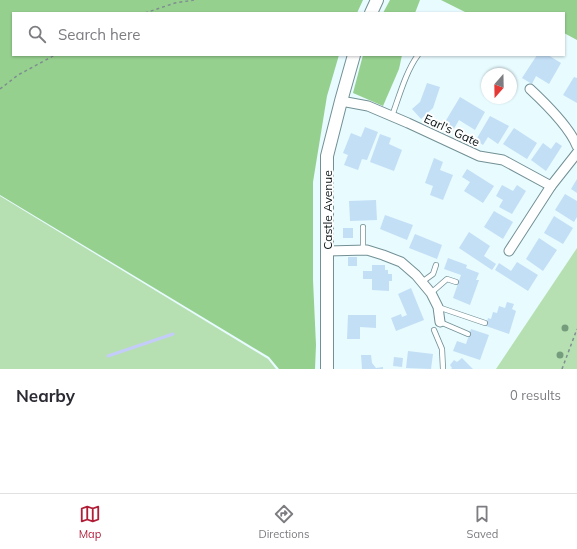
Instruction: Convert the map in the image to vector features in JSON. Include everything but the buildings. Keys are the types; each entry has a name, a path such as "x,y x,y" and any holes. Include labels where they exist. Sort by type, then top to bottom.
{"street":[{"path":"371,12 377,0"},
{"name":"Castle Avenue","path":"327,369 327,156 354,56"},
{"path":"530,89 544,102 569,132 577,146"},
{"name":"Earl's Gate","path":"341,101 368,106 479,156 503,160 551,186"},
{"path":"509,251 551,186 577,153"},
{"path":"327,251 363,250 383,255 401,262 416,275 431,293 438,307 437,326"}],"lane":[{"path":"392,116 407,76 417,56"},
{"path":"363,227 363,250"},
{"path":"422,282 433,274 436,265"},
{"path":"431,293 447,279 456,282"},
{"path":"438,307 485,323"},
{"path":"443,369 442,349 437,326 468,334"}],"path":[{"path":"148,12 194,0"},
{"path":"0,89 18,75 53,56"},
{"path":"562,369 577,329"}],"green space":[{"path":"0,0 363,0 357,12 12,12 12,56 339,56 327,96 313,182 313,280 316,345 315,369 279,369 269,357 0,195"},
{"path":"390,0 420,0 415,12 384,12"},
{"path":"441,0 577,0 577,40 565,34 565,12 465,12"},
{"path":"363,56 402,56 399,69 383,106 353,93"},
{"path":"0,196 268,359 276,369 0,369"},
{"path":"577,248 577,369 496,369"}],"waterway":[{"path":"108,356 173,334"}]}
